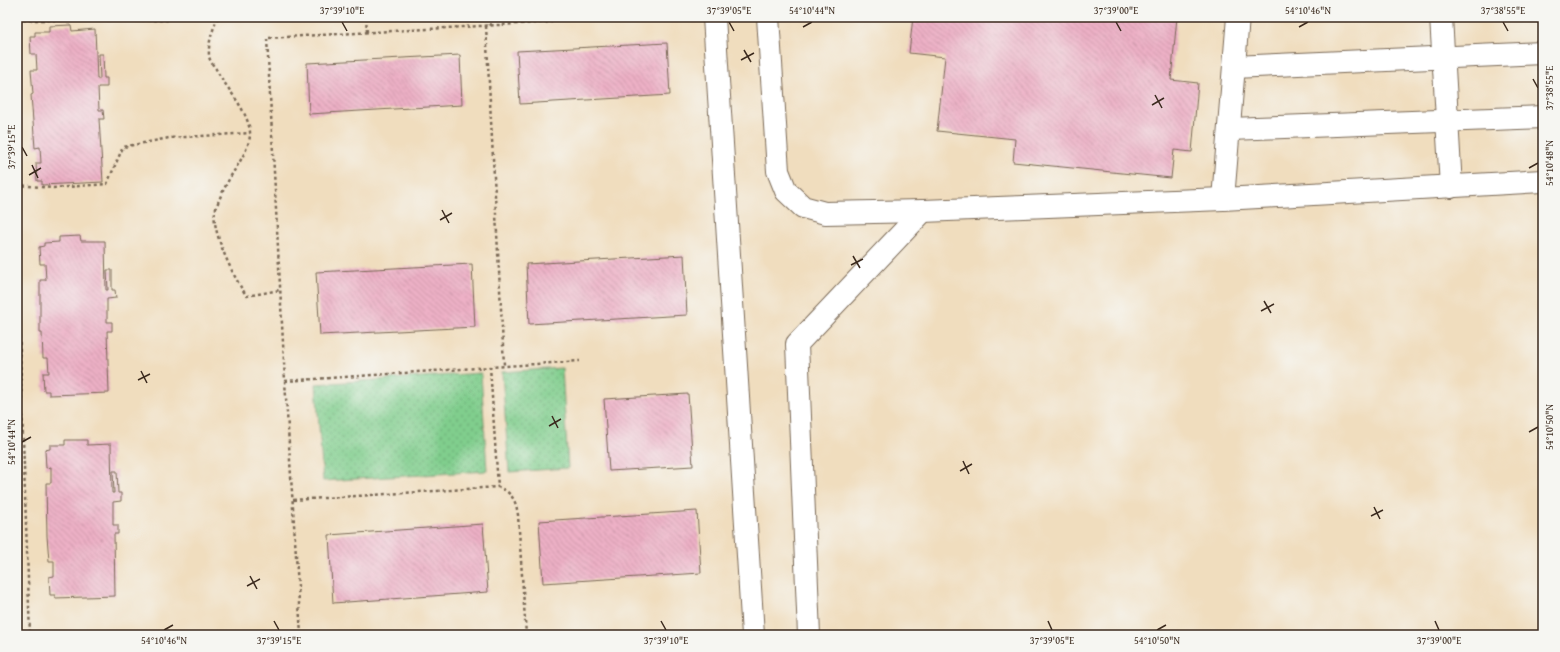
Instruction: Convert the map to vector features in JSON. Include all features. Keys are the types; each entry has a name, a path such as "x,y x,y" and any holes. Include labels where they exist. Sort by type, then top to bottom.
{"lane":[{"path":"714,17 753,635"},
{"path":"768,17 778,171 786,191 803,207 825,213 923,211 1223,199 1543,181"},
{"path":"1223,199 1238,17"},
{"path":"1441,17 1451,187"},
{"path":"1234,67 1543,53"},
{"path":"1229,129 1543,117"},
{"path":"809,635 797,344 923,211"}],"path":[{"path":"17,20 170,20 173,17"},
{"path":"218,17 211,35 209,56 223,82 244,114 250,133 244,155 229,180 215,213 216,231 224,254 240,287 247,296 280,290"},
{"path":"366,17 367,32"},
{"path":"489,17 491,26"},
{"path":"119,21 124,20"},
{"path":"301,635 285,381 267,38 552,22"},
{"path":"486,26 504,365"},
{"path":"17,185 53,188 107,184 122,147 169,138 250,133"},
{"path":"17,270 30,635"},
{"path":"285,381 580,361"},
{"path":"490,366 498,487"},
{"path":"293,500 498,487 506,490 517,507 526,635"}],"green space":[{"path":"562,368 568,468 509,472 502,372"},
{"path":"481,373 487,471 323,481 316,384"}],"building":[{"path":"913,17 1177,17 1171,80 1198,83 1192,152 1174,150 1171,178 1013,162 1015,139 937,131 945,57 909,53"},
{"path":"71,25 72,31 95,29 97,79 100,79 99,54 103,54 104,78 107,78 107,87 98,87 99,110 103,110 104,119 99,119 103,182 42,185 42,181 37,181 36,163 41,163 40,147 35,148 31,95 33,94 31,70 37,70 36,54 31,54 30,36 35,36 35,32 49,32 49,26"},
{"path":"667,43 670,95 520,104 517,51"},
{"path":"460,55 462,105 309,114 307,63"},
{"path":"80,236 81,241 105,241 106,290 108,290 107,270 112,270 112,290 115,290 116,298 107,299 107,322 112,322 112,331 107,331 109,393 49,395 49,391 44,391 43,373 49,373 48,358 43,358 42,333 40,333 40,280 46,280 45,264 40,264 39,247 44,246 44,243 59,242 59,237"},
{"path":"684,255 687,315 529,324 526,264"},
{"path":"472,264 475,327 320,335 316,272"},
{"path":"688,394 693,466 609,471 604,399"},
{"path":"65,440 87,440 87,445 111,444 112,493 114,493 113,471 117,471 118,493 121,493 121,501 113,502 113,525 118,525 118,534 114,534 115,596 55,598 55,595 50,595 49,577 54,576 54,561 49,561 46,483 51,483 51,467 46,468 45,450 50,449 50,445 65,445"},
{"path":"697,511 701,573 543,583 539,521"},
{"path":"483,524 488,592 333,603 329,535"}]}
